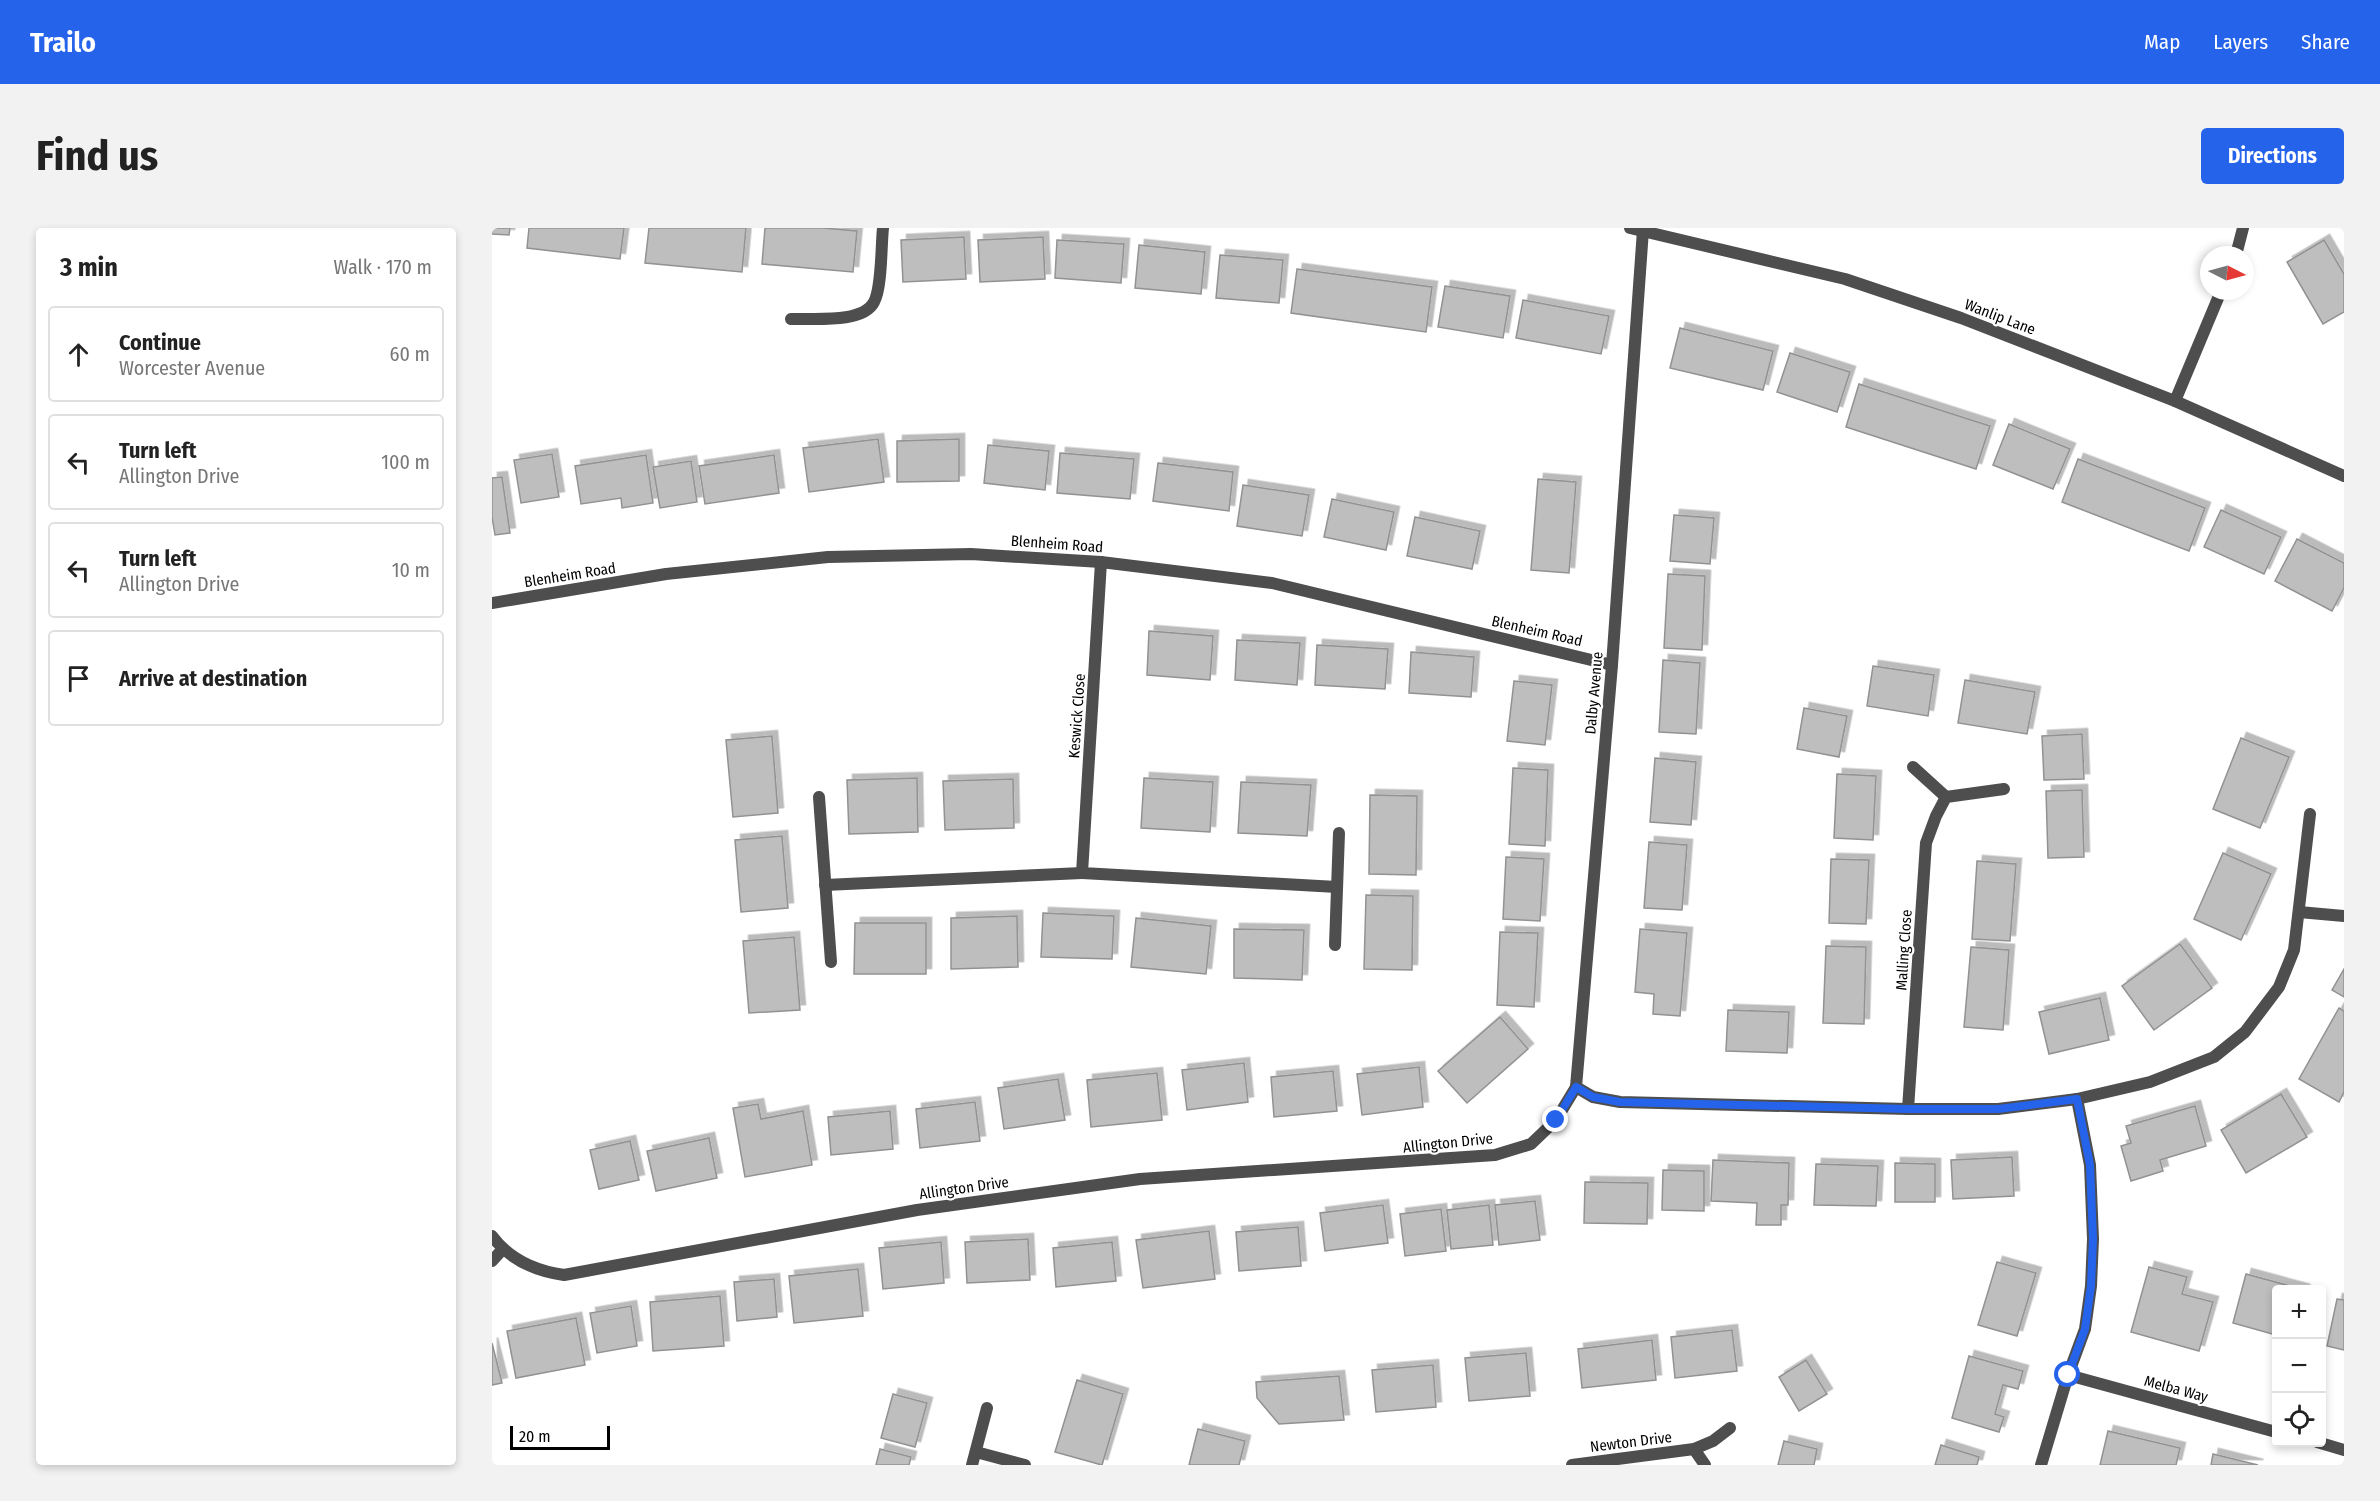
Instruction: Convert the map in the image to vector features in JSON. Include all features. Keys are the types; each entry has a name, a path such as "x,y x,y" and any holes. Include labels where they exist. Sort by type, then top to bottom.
{"street":[{"path":"791,319 847,317 862,314 874,303 878,288 883,228"},
{"name":"Wanlip Lane","path":"1630,228 1845,279 1961,318 2175,401 2344,476"},
{"path":"2238,246 2243,228"},
{"name":"Dalby Avenue","path":"1576,1087 1612,664 1643,230"},
{"path":"2175,401 2217,300"},
{"name":"Blenheim Road","path":"492,603 666,574 828,557 971,554 1101,562 1272,583 1612,664"},
{"name":"Keswick Close","path":"1082,873 1101,562"},
{"path":"1913,767 1946,797 2004,789"},
{"path":"819,796 831,963"},
{"name":"Malling Close","path":"1908,1109 1926,843 1946,797"},
{"path":"1576,1087 1593,1097 1620,1102 1998,1109 2077,1099 2150,1082 2214,1057 2245,1032 2279,987 2294,950 2310,814"},
{"path":"1335,945 1339,833"},
{"path":"825,885 1082,873 1337,887"},
{"path":"2299,912 2344,916"},
{"name":"Allington Drive","path":"492,1236 502,1250 542,1272 564,1275 917,1210 1140,1179 1495,1155 1531,1144 1556,1120 1576,1087"},
{"path":"2041,1465 2068,1375 2085,1329 2091,1286 2093,1239 2090,1165 2077,1099"},
{"path":"492,1261 502,1250"},
{"name":"Melba Way","path":"2068,1375 2272,1431"},
{"path":"972,1465 987,1408"},
{"name":"Newton Drive","path":"1572,1465 1694,1449 1713,1441 1731,1428"},
{"path":"2326,1446 2344,1450"},
{"name":"Newton Drive","path":"1694,1449 1705,1465"},
{"path":"976,1452 1025,1465"}],"building":[{"path":"492,228 510,228 509,235 492,234"},
{"path":"529,228 624,228 620,259 527,248"},
{"path":"649,228 746,228 742,272 645,263"},
{"path":"765,228 823,228 857,231 853,272 762,264"},
{"path":"964,237 966,279 903,282 901,240"},
{"path":"1043,237 1045,279 980,282 978,240"},
{"path":"1057,240 1124,244 1121,283 1055,278"},
{"path":"2324,240 2344,274 2344,312 2323,324 2287,262"},
{"path":"1139,245 1205,252 1201,294 1135,288"},
{"path":"1220,255 1283,260 1279,303 1216,298"},
{"path":"1297,269 1432,287 1426,332 1291,313"},
{"path":"1445,286 1510,296 1503,338 1438,327"},
{"path":"1523,300 1609,316 1601,354 1516,338"},
{"path":"1680,328 1773,351 1763,390 1670,368"},
{"path":"1790,353 1850,372 1837,412 1777,392"},
{"path":"1859,384 1990,426 1976,469 1846,427"},
{"path":"2009,424 2070,449 2053,489 1993,465"},
{"path":"878,439 884,482 809,492 803,448"},
{"path":"959,439 959,481 897,482 897,441"},
{"path":"988,445 1049,451 1045,490 984,483"},
{"path":"1060,453 1134,459 1130,499 1057,493"},
{"path":"552,454 559,497 521,503 514,460"},
{"path":"646,455 653,503 622,508 621,498 581,504 575,466"},
{"path":"774,455 779,493 705,504 699,466"},
{"path":"2078,459 2205,508 2189,551 2062,502"},
{"path":"691,461 697,502 660,508 653,467"},
{"path":"1158,463 1233,472 1229,511 1153,501"},
{"path":"502,477 510,533 495,535 492,517 492,478"},
{"path":"1538,479 1576,482 1569,573 1531,570"},
{"path":"1243,485 1309,495 1302,536 1237,526"},
{"path":"1332,499 1394,512 1386,550 1324,537"},
{"path":"2221,510 2281,537 2264,574 2204,547"},
{"path":"1674,515 1714,518 1710,564 1670,561"},
{"path":"1415,517 1480,531 1472,569 1407,556"},
{"path":"2297,539 2344,563 2344,588 2332,611 2275,581"},
{"path":"1668,574 1705,576 1702,650 1664,648"},
{"path":"1149,631 1213,636 1210,680 1147,675"},
{"path":"1237,640 1300,643 1297,685 1235,680"},
{"path":"1317,645 1388,649 1385,689 1315,685"},
{"path":"1411,652 1474,657 1471,697 1409,693"},
{"path":"1663,660 1700,663 1696,734 1659,732"},
{"path":"1873,666 1934,675 1928,716 1867,706"},
{"path":"1965,680 2035,692 2027,734 1958,723"},
{"path":"1514,681 1552,685 1545,745 1507,741"},
{"path":"1804,708 1847,716 1839,757 1797,749"},
{"path":"2082,734 2084,779 2044,780 2042,736"},
{"path":"772,736 778,813 733,817 726,740"},
{"path":"2241,738 2289,757 2260,828 2213,809"},
{"path":"1655,758 1696,762 1691,825 1650,822"},
{"path":"1513,768 1548,770 1545,846 1509,844"},
{"path":"1837,774 1876,776 1873,840 1834,838"},
{"path":"917,778 918,832 849,834 847,780"},
{"path":"1144,778 1213,782 1210,832 1141,828"},
{"path":"1013,779 1014,828 945,830 943,781"},
{"path":"1241,782 1311,785 1307,836 1238,833"},
{"path":"2082,790 2084,857 2048,858 2046,791"},
{"path":"1370,795 1417,796 1416,875 1369,874"},
{"path":"782,836 788,908 741,912 735,840"},
{"path":"1649,842 1687,845 1682,910 1644,908"},
{"path":"2223,853 2271,874 2241,940 2194,919"},
{"path":"1506,857 1544,859 1540,921 1503,919"},
{"path":"1831,859 1869,860 1866,924 1829,923"},
{"path":"1977,861 2016,864 2010,941 1972,939"},
{"path":"1366,895 1413,896 1412,970 1364,969"},
{"path":"1043,913 1114,916 1112,959 1041,957"},
{"path":"1017,916 1018,967 951,969 951,918"},
{"path":"1136,918 1211,926 1206,974 1131,967"},
{"path":"855,923 926,923 926,974 854,974"},
{"path":"1234,929 1304,930 1302,980 1234,978"},
{"path":"1640,929 1687,933 1680,1016 1653,1014 1654,994 1635,992"},
{"path":"1500,932 1538,933 1534,1007 1497,1005"},
{"path":"794,937 800,1010 749,1013 743,941"},
{"path":"2180,944 2212,988 2154,1030 2122,986"},
{"path":"1826,946 1866,947 1864,1024 1823,1023"},
{"path":"1971,947 2009,950 2003,1030 1964,1027"},
{"path":"2344,969 2344,997 2332,990"},
{"path":"2100,998 2109,1040 2049,1054 2039,1012"},
{"path":"2339,1008 2344,1011 2344,1092 2339,1102 2299,1079"},
{"path":"1728,1010 1789,1012 1787,1053 1726,1051"},
{"path":"1500,1017 1528,1049 1467,1103 1438,1071"},
{"path":"1244,1063 1248,1102 1187,1110 1182,1070"},
{"path":"1419,1067 1423,1107 1362,1115 1357,1074"},
{"path":"1333,1071 1337,1111 1274,1117 1271,1077"},
{"path":"1157,1073 1162,1120 1091,1127 1087,1080"},
{"path":"1058,1079 1065,1120 1004,1129 998,1088"},
{"path":"2281,1094 2307,1137 2246,1173 2221,1130"},
{"path":"975,1102 980,1141 920,1148 916,1109"},
{"path":"758,1104 761,1119 803,1111 812,1165 745,1177 733,1108"},
{"path":"2195,1106 2206,1146 2160,1160 2163,1171 2131,1181 2121,1146 2131,1143 2126,1126"},
{"path":"890,1111 893,1149 831,1155 828,1117"},
{"path":"709,1138 717,1178 656,1191 647,1151"},
{"path":"630,1141 639,1180 599,1189 590,1150"},
{"path":"2012,1157 2014,1196 1953,1199 1951,1160"},
{"path":"1713,1160 1789,1163 1788,1205 1781,1205 1781,1225 1756,1225 1757,1203 1711,1201"},
{"path":"1895,1163 1935,1164 1935,1202 1895,1202"},
{"path":"1816,1164 1878,1166 1876,1206 1814,1205"},
{"path":"1663,1170 1704,1171 1704,1211 1662,1210"},
{"path":"1585,1182 1648,1183 1647,1224 1584,1223"},
{"path":"1535,1201 1540,1240 1499,1245 1495,1205"},
{"path":"1383,1205 1388,1243 1325,1251 1320,1213"},
{"path":"1489,1205 1493,1245 1451,1249 1447,1210"},
{"path":"1441,1209 1446,1251 1405,1256 1400,1214"},
{"path":"1298,1227 1301,1266 1239,1271 1236,1232"},
{"path":"1209,1231 1215,1279 1143,1288 1136,1240"},
{"path":"1028,1239 1030,1280 967,1283 965,1242"},
{"path":"941,1242 944,1283 883,1289 879,1248"},
{"path":"1112,1242 1116,1281 1056,1287 1053,1248"},
{"path":"1997,1262 2036,1273 2017,1336 1978,1325"},
{"path":"2149,1267 2187,1277 2182,1294 2213,1302 2199,1351 2131,1332"},
{"path":"858,1269 863,1316 794,1323 789,1276"},
{"path":"2246,1274 2287,1285 2272,1285 2272,1334 2233,1323"},
{"path":"774,1279 777,1317 737,1321 734,1282"},
{"path":"720,1296 724,1346 653,1351 650,1302"},
{"path":"2337,1299 2344,1300 2344,1350 2327,1346"},
{"path":"631,1306 637,1346 597,1353 590,1313"},
{"path":"576,1318 585,1365 516,1378 507,1331"},
{"path":"1732,1330 1737,1371 1675,1378 1671,1337"},
{"path":"1652,1340 1656,1380 1582,1388 1578,1349"},
{"path":"492,1343 502,1383 492,1385"},
{"path":"1526,1353 1530,1396 1469,1401 1465,1358"},
{"path":"1969,1356 2023,1371 2018,1389 2003,1385 1995,1414 2004,1417 1999,1432 1952,1418"},
{"path":"1806,1360 1827,1394 1799,1411 1779,1377"},
{"path":"1433,1365 1436,1407 1376,1412 1372,1370"},
{"path":"1339,1376 1344,1420 1279,1424 1257,1398 1256,1382"},
{"path":"1077,1380 1123,1394 1102,1465 1055,1452"},
{"path":"893,1394 927,1403 915,1447 881,1438"},
{"path":"1198,1429 1245,1441 1239,1465 1189,1465"},
{"path":"2108,1431 2180,1448 2176,1465 2100,1465"},
{"path":"1784,1441 1817,1449 1814,1465 1778,1465"},
{"path":"1941,1445 1979,1457 1977,1465 1935,1465"},
{"path":"880,1449 911,1457 909,1465 876,1465"},
{"path":"2213,1454 2258,1465 2211,1465"}],"route":[{"path":"1556,1120 1576,1087 1593,1097 1620,1102 1908,1109 1998,1109 2077,1099 2090,1165 2093,1239 2091,1286 2085,1329 2068,1375"}]}
